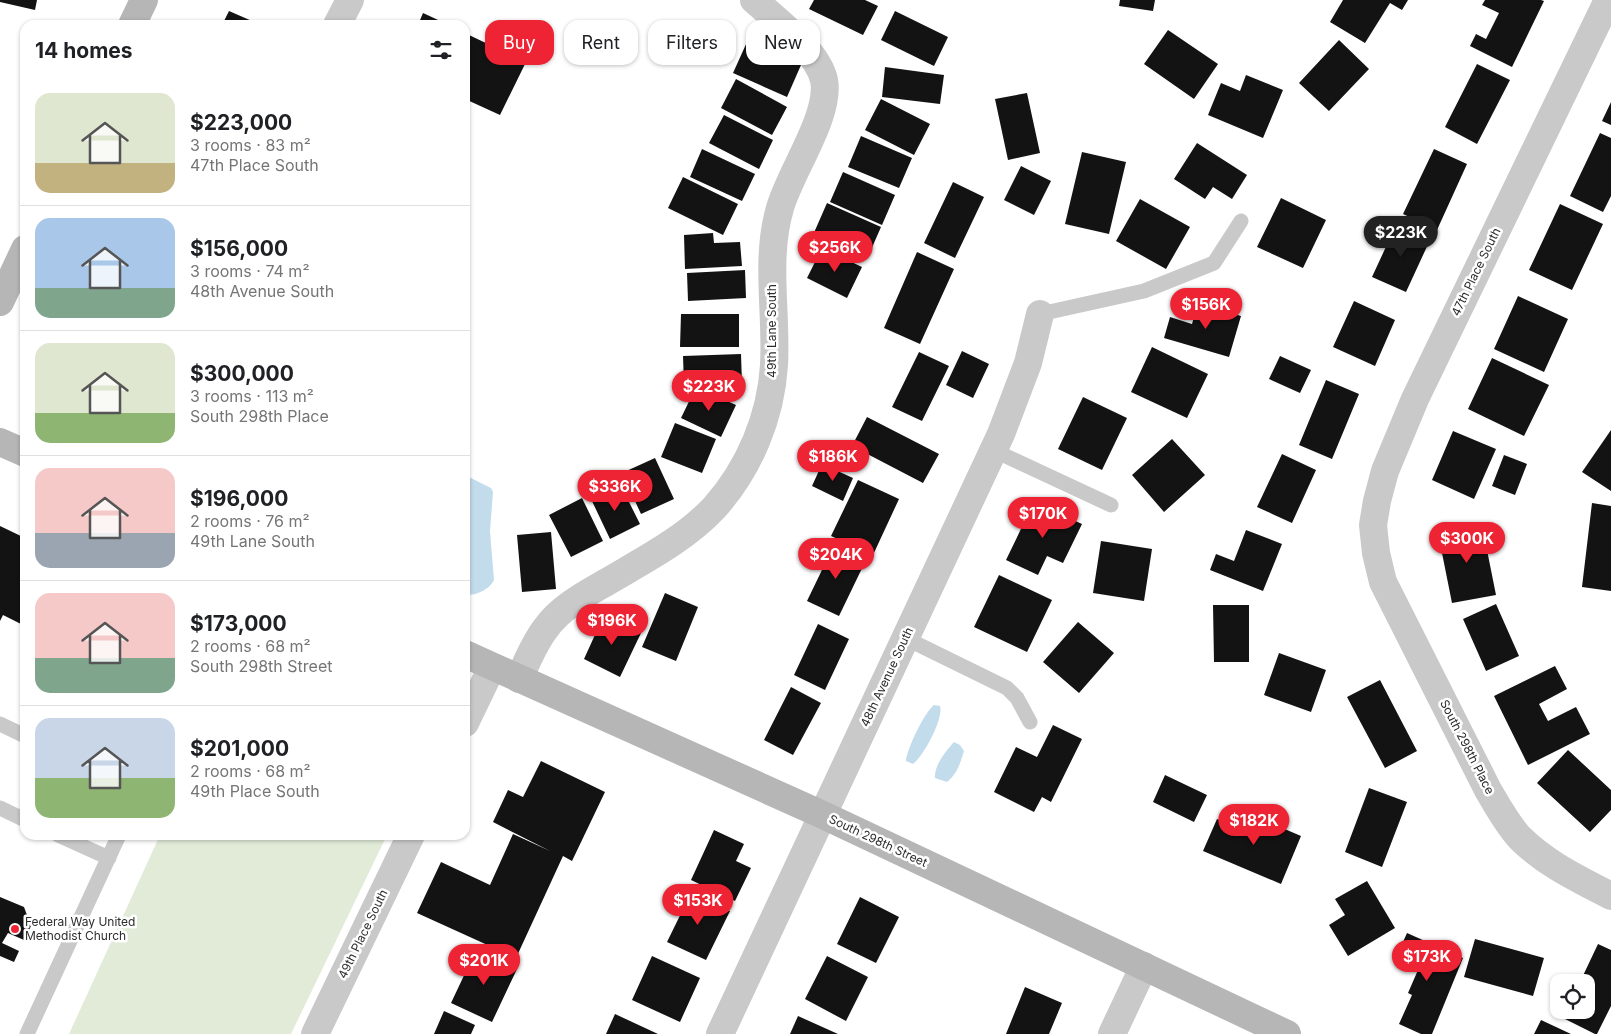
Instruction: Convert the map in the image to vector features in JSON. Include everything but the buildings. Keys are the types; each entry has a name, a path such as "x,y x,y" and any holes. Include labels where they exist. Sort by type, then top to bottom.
{"street":[{"path":"134,20 144,0"},
{"path":"340,20 350,0"},
{"name":"49th Lane South","path":"519,679 540,636 557,616 586,594 670,544 714,508 731,486 757,442 764,422 769,405 774,364 772,284 777,221 784,195 819,117 825,93 824,79 819,68 806,50 791,33 754,0"},
{"name":"47th Place South","path":"1376,553 1373,525 1377,501 1385,471 1415,399 1608,0"},
{"path":"0,302 20,260"},
{"name":"48th Avenue South","path":"720,1034 993,450 1028,363 1040,314"},
{"path":"0,442 20,451"},
{"name":"South 298th Place","path":"1376,553 1383,582 1394,607 1505,820 1519,837 1545,859 1611,896"},
{"name":"South 298th Street","path":"470,656 823,815 1287,1034"},
{"path":"470,713 492,667"},
{"name":"49th Place South","path":"315,1034 409,840"},
{"path":"1112,1034 1144,966"}],"lane":[{"path":"1040,314 1144,291 1214,263 1241,221"},
{"path":"993,450 1111,505"},
{"path":"906,638 1007,688 1017,698 1030,722"},
{"path":"0,724 20,734"},
{"path":"0,808 20,818"},
{"path":"69,840 109,858"},
{"path":"27,1034 117,840"}],"green space":[{"path":"158,840 385,840 291,1034 69,1034"}],"water":[{"path":"470,478 491,488 493,492 490,531 494,580 486,589 470,595"},
{"path":"934,705 940,706 939,720 927,746 913,764 906,761 909,748 921,723"},
{"path":"954,742 960,745 964,751 958,768 947,782 935,778 938,763"}],"place":[{"name":"Federal Way United Methodist Church","path":"15,929"}]}
